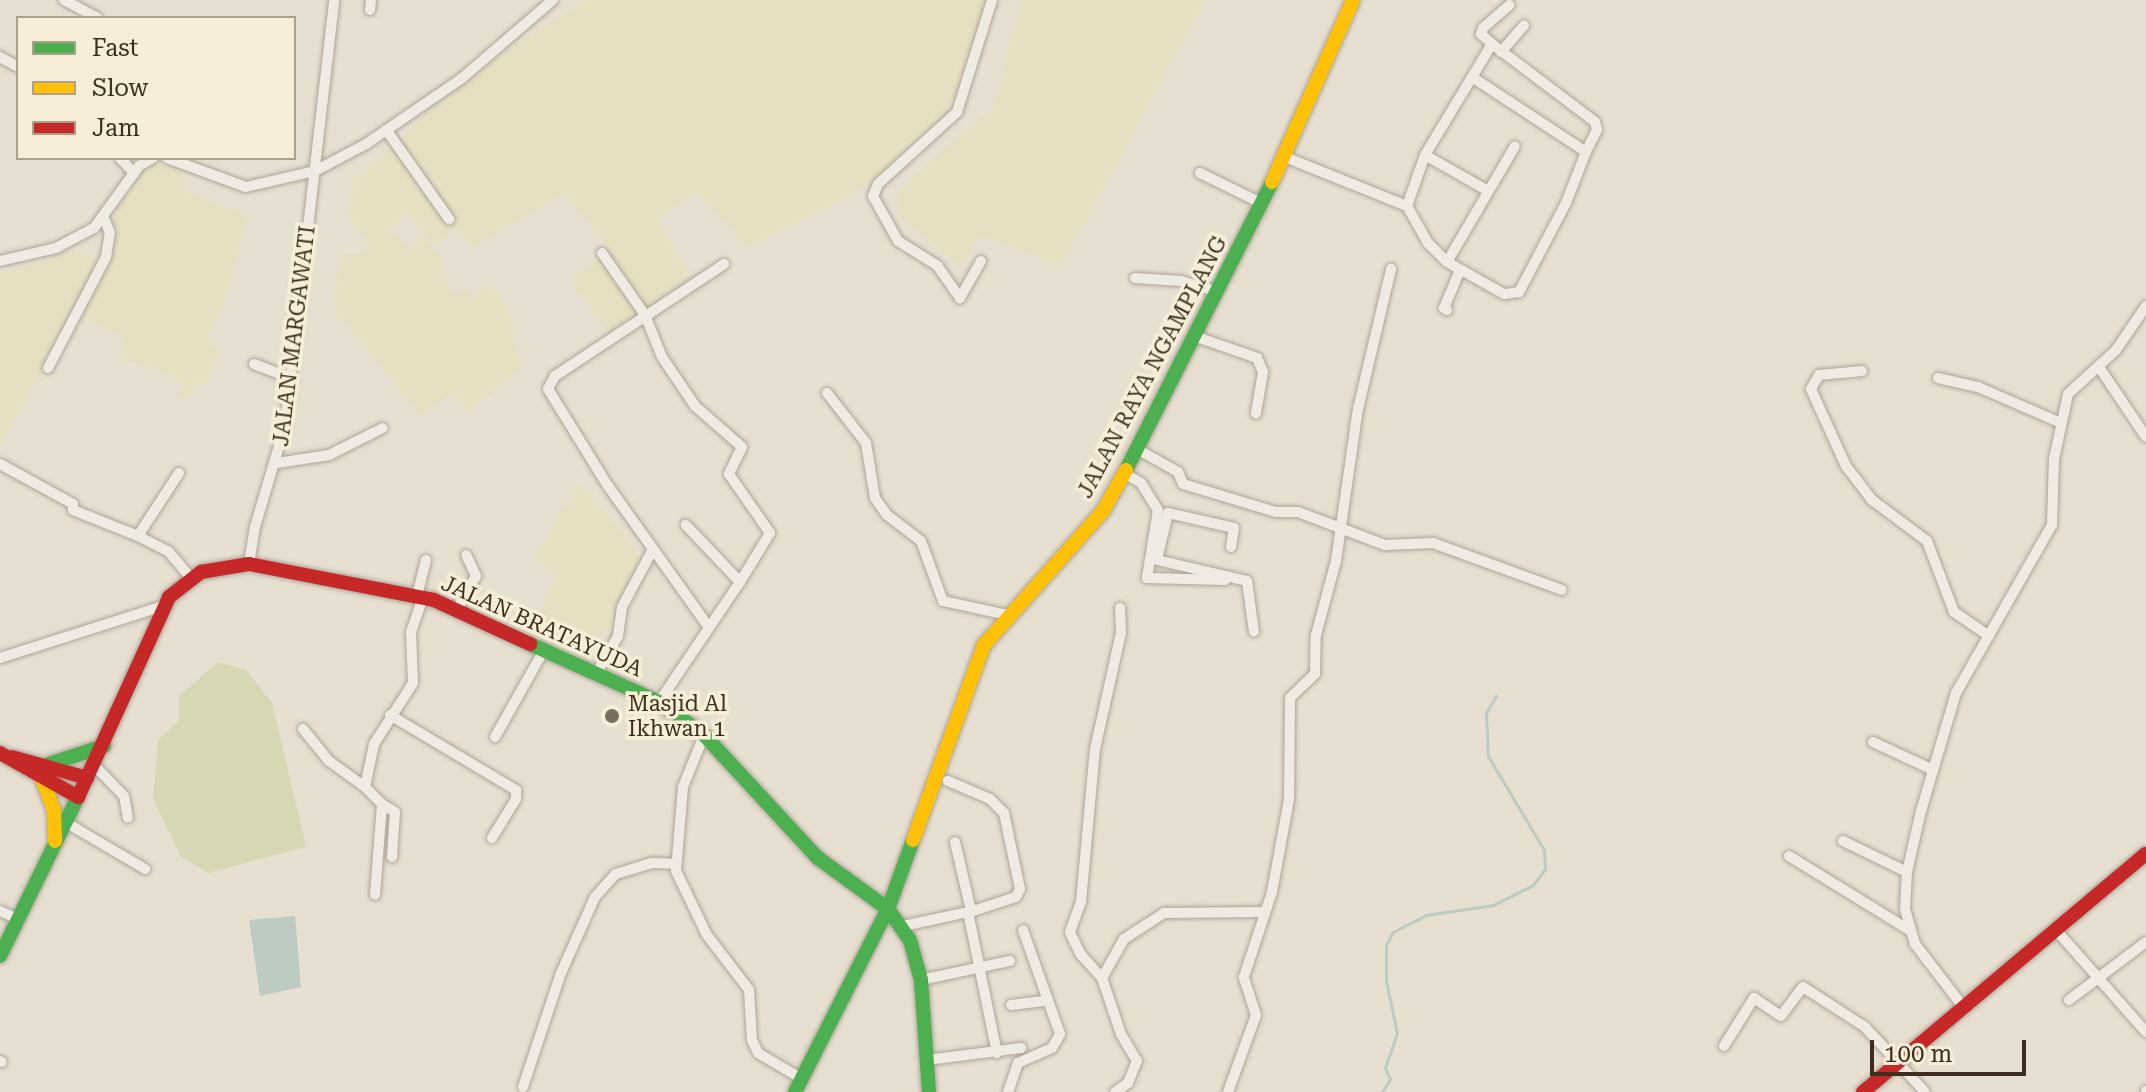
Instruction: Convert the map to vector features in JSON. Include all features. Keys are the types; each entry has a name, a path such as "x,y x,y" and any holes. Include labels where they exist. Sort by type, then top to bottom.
{"main road":[{"name":"JALAN RAYA NGAMPLANG","path":"798,1086 888,909 970,674 990,633 1106,505 1117,488 1285,157 1353,0"},
{"name":"JALAN BRATAYUDA","path":"191,578 249,564 420,597 457,609 659,702 704,735 818,858 888,909 903,926"},
{"path":"0,956 104,746 163,606 191,578"},
{"path":"45,772 104,746"},
{"path":"6,755 45,772 78,797"},
{"path":"45,772 91,772"},
{"path":"45,772 54,810 55,841"},
{"path":"1863,1092 2060,933 2146,854"},
{"path":"903,926 921,980 929,1092"}],"street":[{"path":"64,0 94,16"},
{"name":"JALAN MARGAWATI","path":"249,564 255,527 277,463 291,378 334,0"},
{"path":"172,160 246,187 315,169 387,131 461,79 553,0"},
{"path":"981,261 964,292 935,263 898,241 873,196 878,184 957,112 992,0"},
{"path":"1285,157 1407,206 1428,243 1447,262 1504,294 1519,292 1566,203 1597,130 1595,122 1481,34 1483,28 1509,5"},
{"path":"1501,52 1524,26"},
{"path":"1407,206 1425,155 1492,44"},
{"path":"1472,77 1586,152"},
{"path":"387,131 449,219"},
{"path":"1447,262 1515,146"},
{"path":"1425,155 1488,191"},
{"path":"0,261 56,248 104,218 126,165"},
{"path":"1200,173 1261,203"},
{"path":"48,368 106,257 110,233 104,218"},
{"path":"602,253 645,315 662,357 695,406 742,447 729,474 770,533 659,702"},
{"path":"708,626 548,391 555,376 724,264"},
{"path":"1228,1092 1256,1015 1253,994 1244,983 1265,912 1292,766 1287,755 1290,698 1315,674 1316,635 1336,561 1338,524 1391,269"},
{"path":"1135,278 1181,281 1217,291"},
{"path":"1964,1008 1931,969 1911,931 1905,909 1907,872 1933,770 1956,693 2052,525 2061,423 2075,382 2099,367 2146,306"},
{"path":"1194,336 1257,358 1263,372 1256,413"},
{"path":"254,364 291,378"},
{"path":"2099,367 2146,437"},
{"path":"1862,371 1819,375 1811,389 1846,466 1872,500 1927,541 1954,612 1989,636"},
{"path":"1938,378 1993,392 2061,423"},
{"path":"827,393 866,443 875,498 887,515 921,541 943,601 1007,615"},
{"path":"277,463 329,455 383,428"},
{"path":"1137,449 1178,472 1183,484 1276,512 1298,512 1338,524 1391,546 1433,543 1562,590"},
{"path":"0,464 73,504 73,510 169,552 191,578"},
{"path":"138,536 179,473"},
{"path":"1124,473 1141,483 1163,512 1234,528 1231,547"},
{"path":"1163,512 1147,578 1247,581"},
{"path":"686,525 740,582"},
{"path":"596,674 618,636 622,607 653,549"},
{"path":"457,609 476,576 466,555"},
{"path":"1153,559 1247,581"},
{"path":"365,787 374,744 413,683 411,632 426,560"},
{"path":"1247,581 1254,632"},
{"path":"0,658 163,606"},
{"path":"1115,1092 1128,1083 1137,1061 1121,1034 1102,978 1081,955 1070,932 1081,902 1095,749 1121,633 1120,608"},
{"path":"495,737 544,650"},
{"path":"390,715 516,790 516,799 492,838"},
{"path":"303,729 329,761 395,812 392,857"},
{"path":"704,735 688,767 675,864 707,935 749,990 752,1040 758,1053 798,1086"},
{"path":"1873,742 1933,770"},
{"path":"91,772 124,796 128,818"},
{"path":"903,926 969,912 1016,897 1020,889 1004,813 990,799 948,781"},
{"path":"375,895 382,804"},
{"path":"65,822 145,869"},
{"path":"1843,841 1907,872"},
{"path":"955,842 997,1053"},
{"path":"1789,856 1911,931"},
{"path":"523,1087 561,973 595,897 616,874 638,865 675,864"},
{"path":"0,911 18,919"},
{"path":"1102,978 1122,941 1160,915 1265,912"},
{"path":"1008,1092 1018,1063 1036,1058 1058,1040 1059,1027 1044,1001 1036,956 1023,930"},
{"path":"2060,933 2146,1032"},
{"path":"2069,1000 2144,946"},
{"path":"921,980 1010,961"},
{"path":"1724,1046 1754,998 1780,1016 1803,987 1865,1027 1925,1092"},
{"path":"1011,1005 1044,1001"},
{"path":"927,1060 1021,1048"}],"shaded area":[{"path":"587,0 990,0 947,125 848,198 748,248 697,192 658,219 690,278 610,334 570,281 609,250 565,193 473,248 453,227 437,246 407,214 390,229 410,249 424,236 445,263 439,273 454,294 465,286 474,297 491,283 517,322 511,327 523,366 469,414 452,392 421,417 333,307 341,255 362,253 371,246 347,214 353,184 461,79"},
{"path":"1020,0 1206,0 1061,267 981,235 961,267 899,216 898,190 993,107"},
{"path":"157,162 183,170 186,192 248,214 232,283 207,340 220,353 206,385 197,382 189,401 177,397 184,379 120,358 122,336 82,318 112,257 112,218 139,174"},
{"path":"80,250 103,263 0,447 0,273"},
{"path":"579,482 644,560 620,606 618,633 598,631 586,658 533,630 555,574 533,559"},
{"path":"295,916 301,987 260,996 249,920"}],"green space":[{"path":"218,662 246,670 272,703 306,847 208,873 181,857 153,799 158,740 179,721 179,696"}],"waterway":[{"path":"1382,1092 1390,1079 1385,1068 1397,1033 1386,981 1386,945 1393,932 1426,915 1493,905 1533,885 1545,869 1544,850 1488,756 1486,713 1496,696"}],"traffic: fast":[{"path":"1126,470 1272,182"},
{"path":"530,644 659,702 704,735 818,858 888,909 913,840"},
{"path":"49,764 104,746"},
{"path":"0,956 78,797"},
{"path":"795,1092 888,909 910,940 921,980 929,1092"}],"traffic: slow":[{"path":"1272,182 1353,0"},
{"path":"913,840 984,645 1103,511 1126,470"},
{"path":"42,779 54,810 55,841"}],"traffic: jam":[{"path":"0,753 78,797 169,597 201,572 249,564 434,600 530,644"},
{"path":"12,757 87,778"},
{"path":"1863,1092 2146,854"}],"place":[{"name":"Masjid Al Ikhwan 1","path":"612,716"}]}
